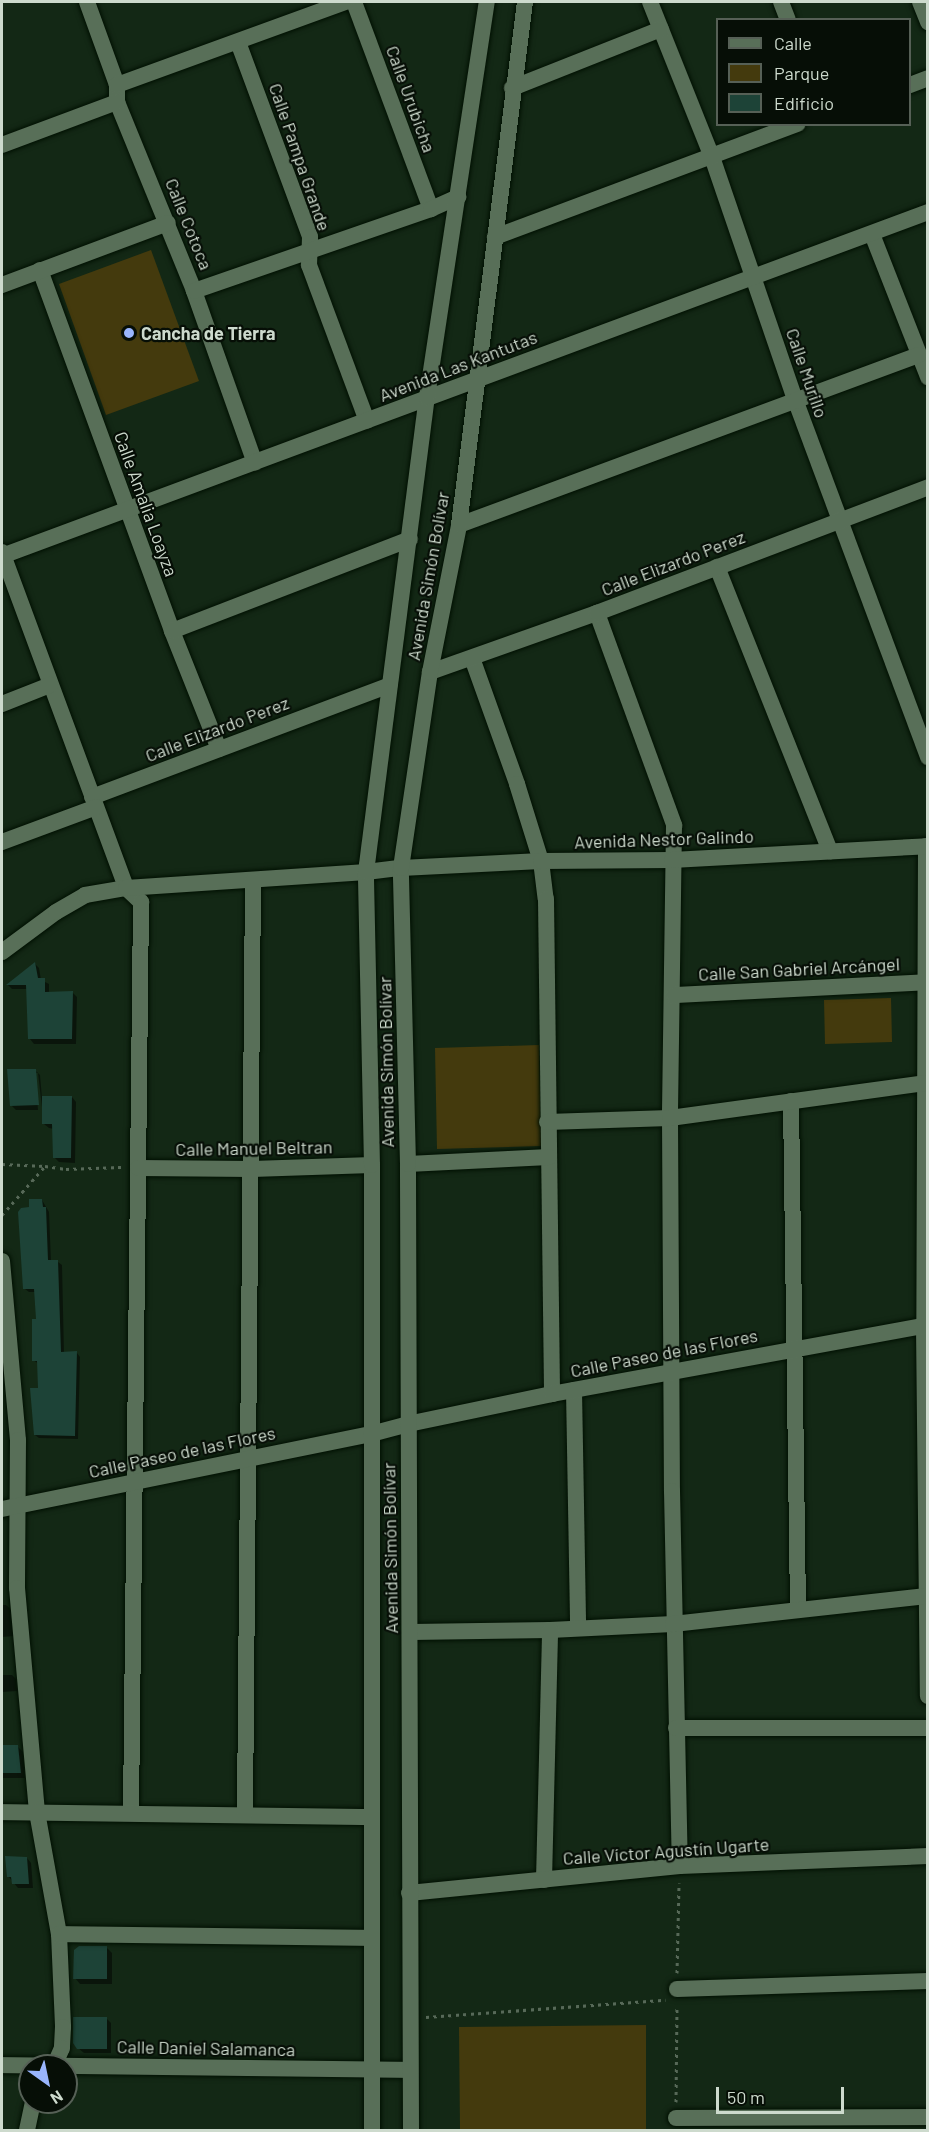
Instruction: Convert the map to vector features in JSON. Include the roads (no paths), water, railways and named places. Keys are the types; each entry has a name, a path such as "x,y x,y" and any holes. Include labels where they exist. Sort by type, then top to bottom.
{"street":[{"name":"Calle Cotoca","path":"87,2 117,85 117,102 194,291 255,463"},
{"path":"117,85 345,2"},
{"name":"Calle Urubicha","path":"354,2 431,209"},
{"name":"Avenida Simón Bolívar","path":"372,2130 370,1938 372,1165 366,872 427,397 487,2"},
{"name":"Avenida Simón Bolívar","path":"411,2130 409,2070 411,1632 408,1164 401,868 430,672 459,525 479,377 512,88 525,2"},
{"name":"Calle Murillo","path":"650,2 712,157 796,402 927,757"},
{"path":"780,2 787,18"},
{"path":"920,2 927,22"},
{"path":"512,88 661,29"},
{"name":"Calle Pampa Grande","path":"238,42 310,237 309,265 367,421"},
{"path":"911,84 927,78"},
{"path":"2,145 117,102"},
{"path":"495,237 793,126"},
{"path":"194,291 431,209 458,197"},
{"name":"Avenida Las Kantutas","path":"2,554 127,511 479,377 754,278 927,212"},
{"path":"2,285 168,223"},
{"path":"872,234 927,376"},
{"name":"Calle Amalia Loayza","path":"40,270 127,511 219,749"},
{"path":"459,525 919,355"},
{"name":"Calle Elizardo Perez","path":"430,672 597,613 927,486"},
{"path":"172,631 410,539"},
{"path":"2,554 126,888 141,903 131,1813"},
{"path":"717,567 830,851"},
{"path":"597,613 674,825 672,860 674,995 670,1118 673,1624 680,1866"},
{"path":"472,657 517,784 541,861 546,899 552,1394"},
{"path":"2,704 50,685"},
{"name":"Calle Elizardo Perez","path":"2,842 219,749 390,685"},
{"path":"927,846 925,1083 927,1696"},
{"name":"Avenida Nestor Galindo","path":"366,872 541,861 672,860 927,846"},
{"path":"2,952 56,912 85,896 126,888 366,872"},
{"path":"245,1814 253,881"},
{"name":"Calle San Gabriel Arcángel","path":"674,995 926,982"},
{"path":"547,1122 670,1118 925,1083"},
{"path":"790,1101 798,1610"},
{"path":"408,1164 549,1157"},
{"name":"Calle Manuel Beltran","path":"138,1168 252,1169 372,1165"},
{"path":"2,1261 18,1440 9,1508 37,1812 59,1934 63,2027 60,2054"},
{"name":"Calle Paseo de las Flores","path":"9,1508 371,1434 552,1394 926,1325"},
{"path":"574,1390 578,1628"},
{"path":"411,1632 550,1630 673,1624 927,1596"},
{"path":"544,1880 550,1630"},
{"path":"676,1728 927,1728"},
{"path":"2,1812 372,1816"},
{"name":"Calle Víctor Agustín Ugarte","path":"409,1893 680,1866 927,1856"},
{"path":"59,1934 370,1938"},
{"path":"677,1994 927,1981"},
{"name":"Calle Daniel Salamanca","path":"2,2065 18,2065"},
{"name":"Calle Daniel Salamanca","path":"78,2066 409,2070"},
{"path":"27,2130 30,2114"},
{"path":"676,2118 927,2117"}],"place":[{"name":"Cancha de Tierra","path":"129,333"}]}
